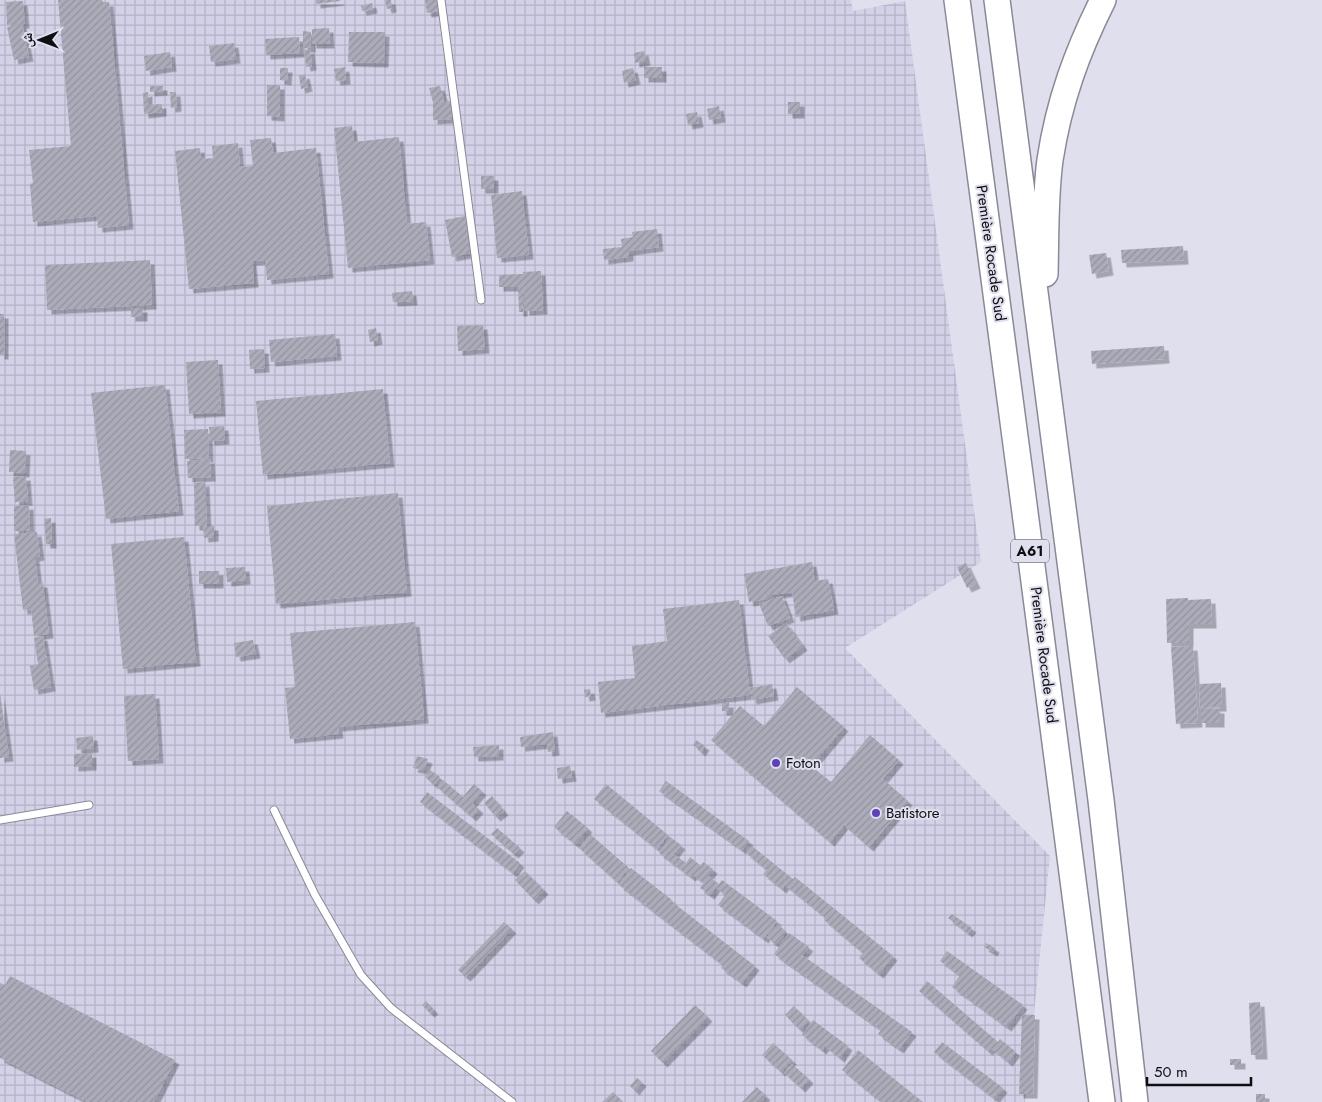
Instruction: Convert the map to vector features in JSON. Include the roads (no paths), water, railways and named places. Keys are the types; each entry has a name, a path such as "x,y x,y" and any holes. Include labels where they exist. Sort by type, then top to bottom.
{"highway":[{"name":"Première Rocade Sud","path":"957,0 1022,482 1102,1102"},
{"name":"A61","path":"998,0 1101,800 1135,1102"},
{"path":"1043,359 1047,199 1050,160 1069,79 1082,41 1103,0"}],"lane":[{"path":"442,0 481,300"},
{"path":"0,820 89,805"},
{"path":"274,810 315,895 361,975 392,1008 512,1102"}],"place":[{"name":"Foton","path":"776,763"},
{"name":"Batistore","path":"876,813"}]}
